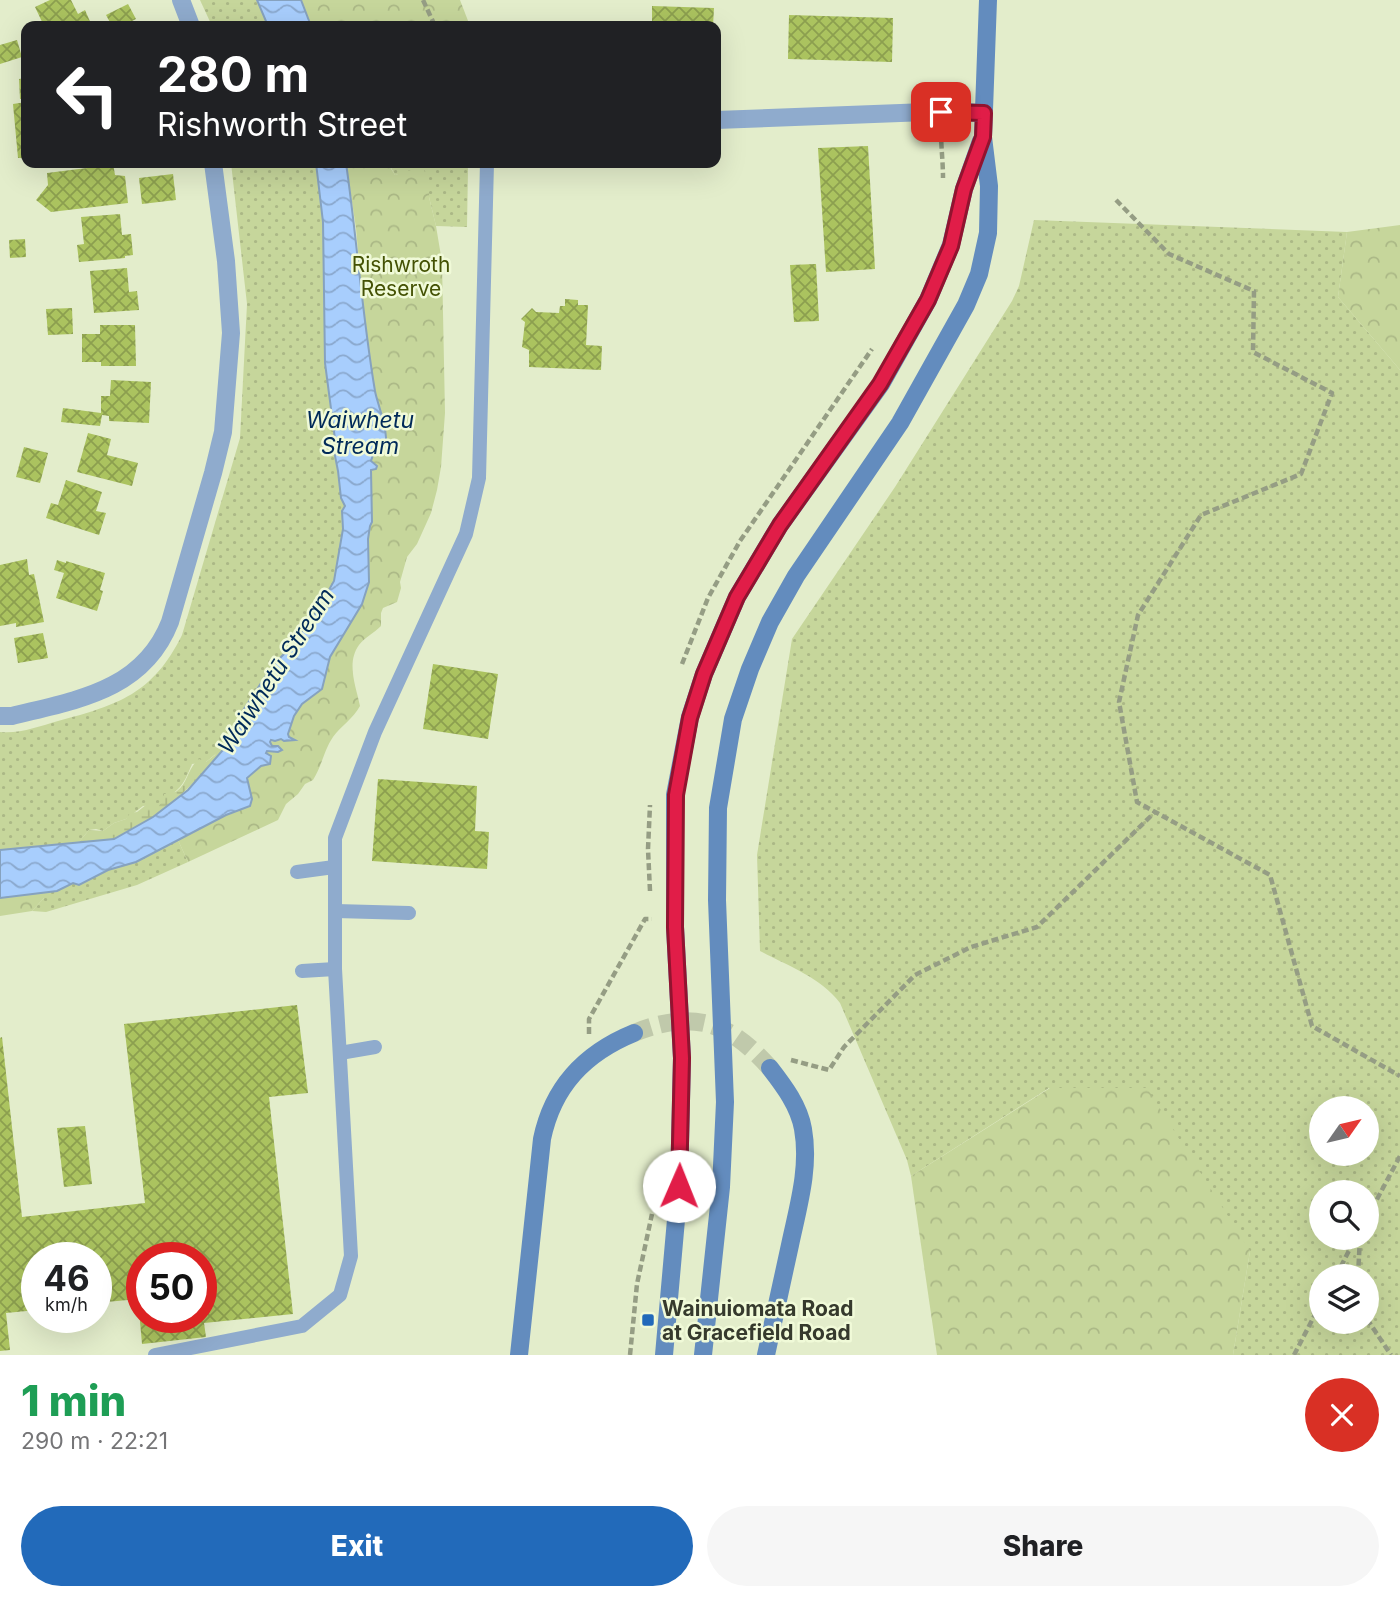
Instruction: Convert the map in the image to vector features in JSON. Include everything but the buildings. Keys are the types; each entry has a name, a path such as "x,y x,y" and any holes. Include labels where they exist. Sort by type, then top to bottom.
{"main road":[{"path":"702,1355 721,1187 725,1102 716,900 718,808 733,719 770,622 796,576 900,423 967,305 979,274 988,233 989,186 983,137 988,0"},
{"path":"664,1355 679,1186 682,1058 675,927 676,795 690,718 704,674 737,597 780,525 880,384 928,300 951,246 964,189 983,137"},
{"path":"519,1355 546,1122 562,1089 585,1061 617,1040 634,1033"},
{"path":"766,1355 802,1190 805,1151 803,1127 775,1063"}],"street":[{"path":"181,0 189,21"},
{"path":"721,120 953,111 984,113"},
{"path":"0,716 12,716 102,691 141,666 163,639 223,432 231,333 226,261 214,168"}],"lane":[{"path":"155,1355 302,1326 340,1296 351,1256 335,969 335,838 375,732 466,534 479,478 487,168"},
{"path":"297,872 334,867"},
{"path":"336,911 410,913"},
{"path":"302,971 335,969"},
{"path":"340,1053 375,1047"}],"path":[{"path":"422,0 432,21"},
{"path":"1116,200 1170,254 1254,291 1253,352 1332,393 1301,474 1201,516 1138,615 1119,702 1138,802 1270,875 1312,1026 1400,1076"},
{"path":"775,1063 829,1070 844,1047 915,975 971,947 1037,927 1155,812"},
{"path":"589,1039 589,1019 645,919 652,919"},
{"path":"1379,1195 1400,1156"},
{"path":"1294,1355 1309,1326"},
{"path":"1377,1334 1391,1355"}],"green space":[{"path":"200,0 257,0 266,21 210,21"},
{"path":"301,0 460,0 468,21 309,21"},
{"path":"232,168 317,168 323,222 325,363 341,498 346,506 342,511 343,529 334,581 317,611 288,650 273,665 242,712 229,743 206,762 192,764 180,787 159,805 143,806 103,831 89,830 79,842 0,850 0,732 22,731 79,715 132,694 159,671 182,635 240,438 247,304"},
{"name":"Rishwroth Reserve","path":"347,168 391,168 395,175 411,170 424,170 429,182 429,197 442,262 445,413 441,467 431,513 417,544 407,557 397,602 383,608 381,626 361,642 355,652 353,675 360,706 333,737 313,780 305,784 286,804 278,820 188,862 178,840 226,815 250,806 252,799 247,778 266,765 266,751 278,752 278,746 272,746 270,742 294,739 288,734 294,716 302,704 322,689 330,657 362,604 369,582 368,539 372,521 370,461 385,439 386,433 375,394 364,318 356,228"},
{"path":"391,168 468,168 467,227 436,226 429,197 429,182 395,175"},
{"path":"1034,220 1347,232 1338,297 1400,370 1400,1355 1233,1355 1250,1251 1049,1088 911,1176 907,1160 840,1003 813,979 760,951 757,855 792,639 895,487 1019,286"},
{"path":"1400,225 1400,370 1338,297 1347,232"},
{"path":"229,743 179,797 150,820 117,838 79,842 89,830 103,831 151,801 159,805 164,794 181,788 192,766 199,759 206,762 215,755 219,746"},
{"path":"178,840 188,862 137,885 46,912 32,911 44,898 44,892 57,891 73,883 79,885 108,870 136,862"},
{"path":"44,892 44,898 32,911 0,916 0,898"},
{"path":"1050,1088 1147,1088 1250,1251 1233,1355 937,1355 911,1176"}],"water":[{"path":"257,0 301,0 309,21 266,21"},
{"name":"Waiwhetu Stream","path":"317,168 347,168 370,362 386,438 385,447 381,453 373,455 371,461 377,466 371,470 369,582 362,604 330,657 322,689 302,704 294,716 288,734 295,740 271,740 272,746 278,746 282,750 267,751 271,756 270,764 261,766 247,778 252,799 250,806 226,815 136,862 108,870 79,885 73,883 57,891 0,898 0,850 114,839 153,817 188,790 229,743 242,712 273,665 288,650 317,611 334,581 343,529 342,511 345,506 341,498 335,456 325,363 323,222"}],"tunnel":[{"path":"634,1033 675,1022 709,1024 740,1040 770,1068"}],"place":[{"name":"Wainuiomata Road at Gracefield Road","path":"648,1320"}],"route":[{"path":"679,1186 682,1058 675,927 676,795 690,718 704,674 737,597 780,525 880,384 928,300 951,246 964,189 983,137 984,113 941,112"}],"water label":[{"name":"Waiwhetū Stream","path":"276,671"}]}
